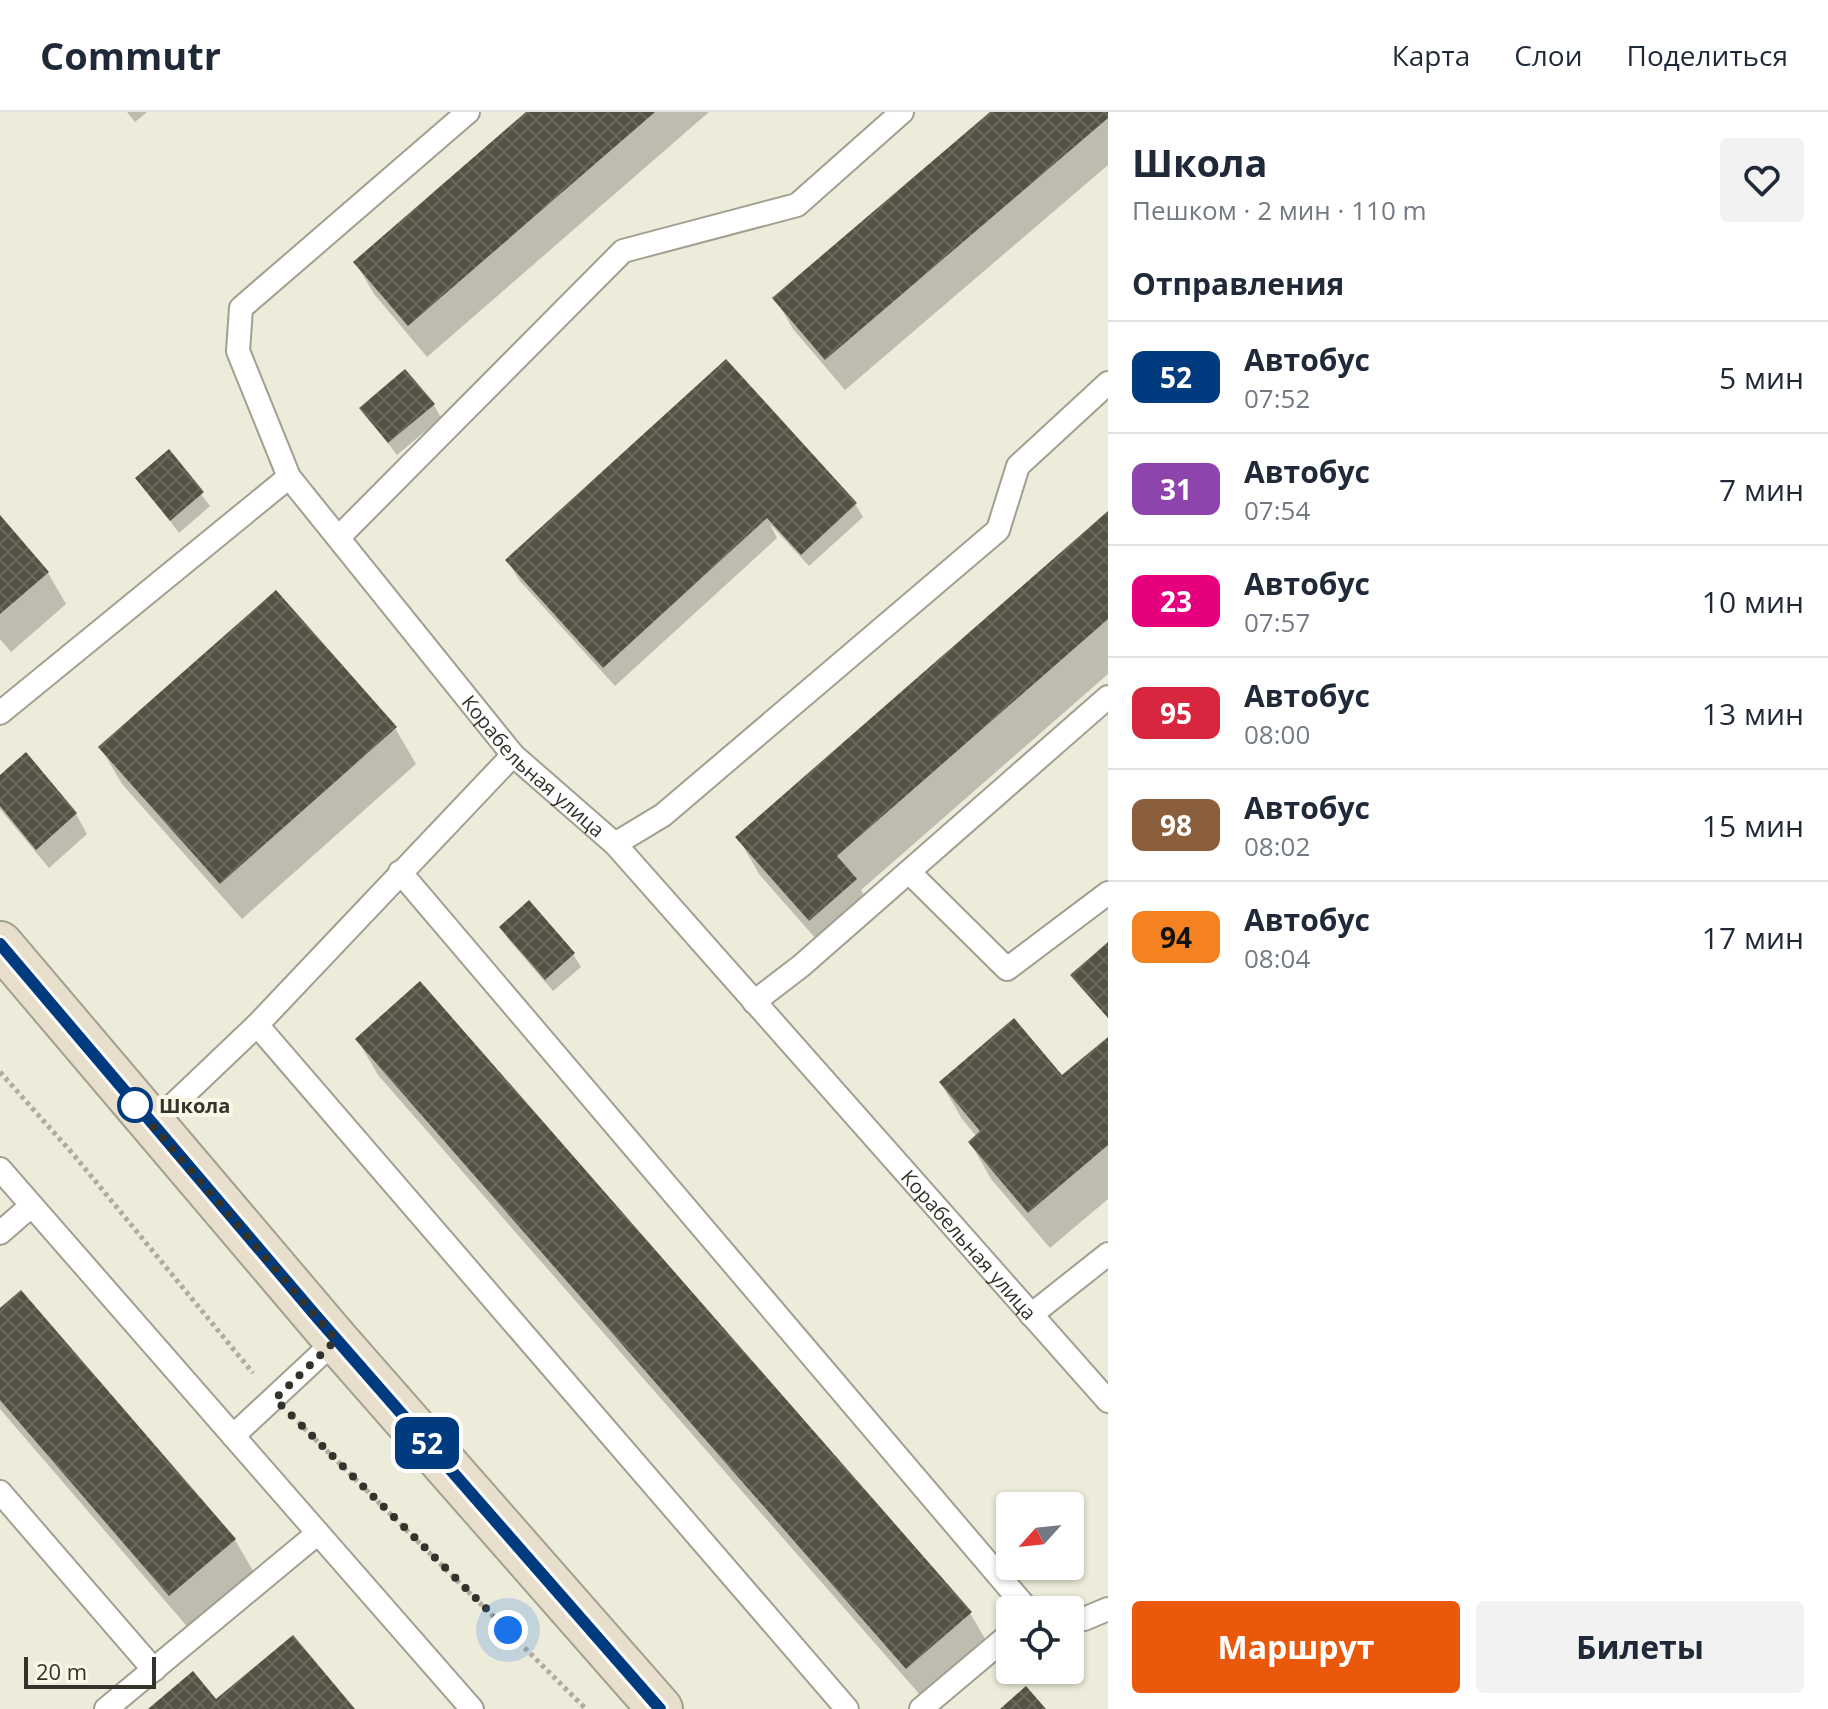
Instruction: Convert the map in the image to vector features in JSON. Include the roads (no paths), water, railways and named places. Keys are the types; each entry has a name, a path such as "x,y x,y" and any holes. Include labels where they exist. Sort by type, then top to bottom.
{"main road":[{"path":"0,944 336,1340 660,1709"}],"lane":[{"name":"Корабельная улица","path":"468,112 241,308 238,351 289,477 513,755 615,844 1108,1401"},
{"path":"339,537 623,251 797,205 902,112"},
{"path":"615,844 663,815 998,530 1018,466 1108,383"},
{"path":"2,706 289,477"},
{"path":"754,1002 801,966 1108,697"},
{"path":"152,1125 257,1025 513,755"},
{"path":"400,872 1016,1596"},
{"path":"909,872 1007,969 1108,893"},
{"path":"257,1025 847,1709"},
{"path":"0,1169 472,1709"},
{"path":"0,1233 31,1206"},
{"path":"1031,1315 1108,1254"},
{"path":"233,1436 336,1340"},
{"path":"0,1492 154,1670"},
{"path":"106,1709 318,1533"},
{"path":"1084,1619 1108,1609"},
{"path":"921,1709 996,1646"}],"place":[{"name":"Школа","path":"135,1105"}]}
